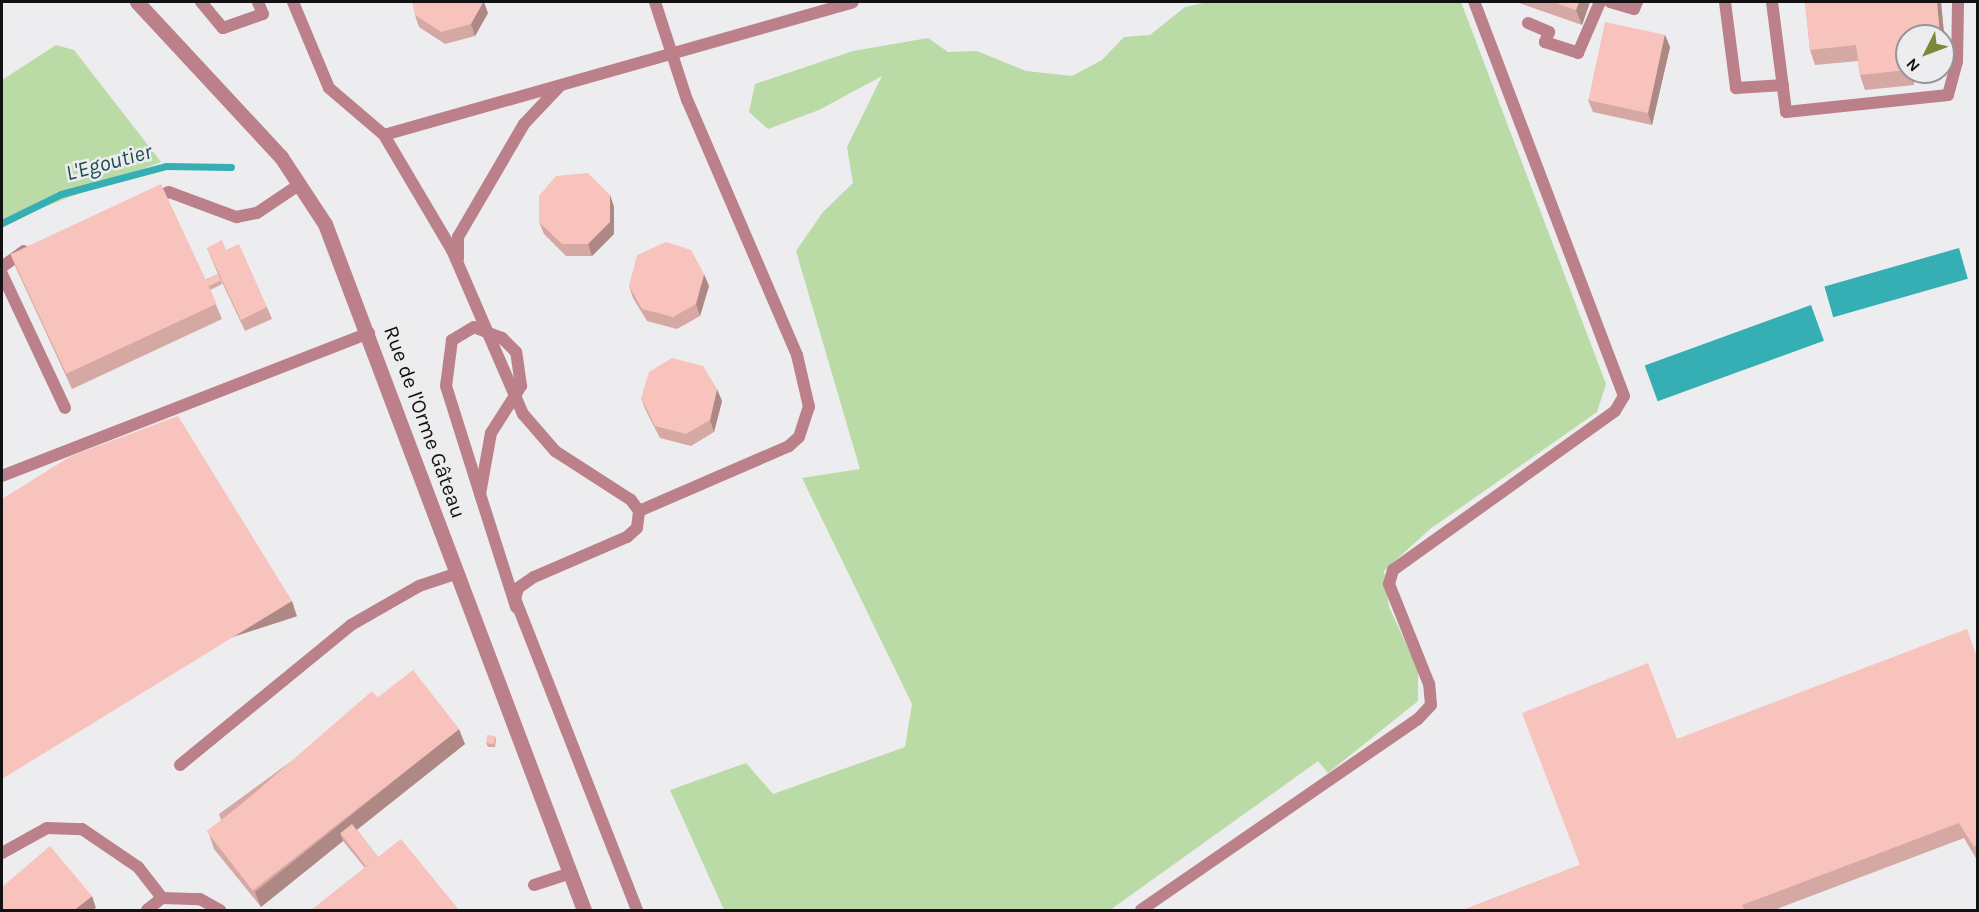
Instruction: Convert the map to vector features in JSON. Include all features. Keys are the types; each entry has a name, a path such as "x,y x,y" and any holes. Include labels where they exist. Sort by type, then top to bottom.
{"street":[{"name":"Rue de l'Orme Gâteau","path":"137,2 300,184 325,224 369,333 584,910"}],"lane":[{"path":"201,2 223,28 263,14 258,2"},
{"path":"293,2 329,88 384,135 458,266 514,397 555,451 631,500 639,511 637,528 627,537 518,588 516,607"},
{"path":"639,511 789,446 800,437 809,407 797,355 687,100 674,51 655,2"},
{"path":"384,135 853,2"},
{"path":"1141,910 1418,718 1431,705 1429,684 1389,584 1393,570 1615,411 1624,396 1474,2"},
{"path":"1528,23 1549,32 1545,42 1578,53 1600,2"},
{"path":"1610,2 1635,9 1637,2"},
{"path":"1725,2 1736,88 1783,85"},
{"path":"1772,2 1786,112 1948,95 1957,62 1958,2"},
{"path":"458,266 458,237 512,145 543,99 565,83"},
{"path":"137,204 169,192 236,217 257,213 300,184"},
{"path":"2,267 8,258 40,244"},
{"path":"2,274 65,408"},
{"path":"480,494 491,433 521,386 516,352 483,329 464,331 446,354 446,386 480,494 516,607 637,910"},
{"path":"2,476 369,333"},
{"path":"180,765 351,625 419,586 458,573"},
{"path":"2,853 47,828 82,829 138,867 162,898"},
{"path":"534,885 570,873"},
{"path":"147,910 162,898 200,899 220,910"}],"green space":[{"path":"1208,2 1461,2 1606,384 1597,412 1430,529 1384,571 1389,607 1418,669 1418,701 1328,773 1318,761 1110,910 724,910 670,790 746,763 773,794 905,747 912,704 802,478 860,469 796,251 823,212 853,183 847,147 882,76 819,110 768,129 749,112 755,84 853,51 928,38 948,52 977,51 1026,71 1072,76 1102,60 1124,37 1150,35 1185,7"},
{"path":"56,45 74,50 161,162 2,223 2,80"}],"water":[{"path":"1959,248 1968,279 1833,317 1824,287"},
{"path":"1811,305 1824,341 1658,401 1645,366"}],"building":[{"path":"412,2 483,2 471,24 441,32 415,15"},
{"path":"1553,2 1579,2 1576,10"},
{"path":"1805,2 1937,2 1939,24 1895,24 1895,71 1860,75 1856,45 1810,50"},
{"path":"1605,22 1665,35 1648,113 1588,100"},
{"path":"588,173 610,195 610,222 588,244 562,244 539,222 539,196 556,176"},
{"path":"161,184 217,304 66,374 11,254"},
{"path":"222,240 226,250 239,244 267,307 241,320 207,248"},
{"path":"666,242 691,250 704,274 696,304 673,317 642,309 629,286 637,255"},
{"path":"218,274 221,280 209,287 206,280"},
{"path":"672,358 703,366 717,389 710,420 686,434 655,426 641,398 649,372"},
{"path":"178,416 292,601 2,779 2,499 71,456"},
{"path":"1967,629 1977,657 1977,845 1974,847 1959,823 1742,905 1745,910 1463,910 1580,865 1522,713 1648,663 1677,739"},
{"path":"413,670 459,729 253,890 207,831"},
{"path":"372,691 378,698 230,826 224,820"},
{"path":"487,735 495,736 494,744 486,743"},
{"path":"352,824 378,857 366,866 340,833"},
{"path":"401,839 459,910 311,910"},
{"path":"50,846 92,896 74,910 2,910 2,887"}],"waterway":[{"name":"L'Egoutier","path":"2,223 61,194 166,166 231,167"}]}
